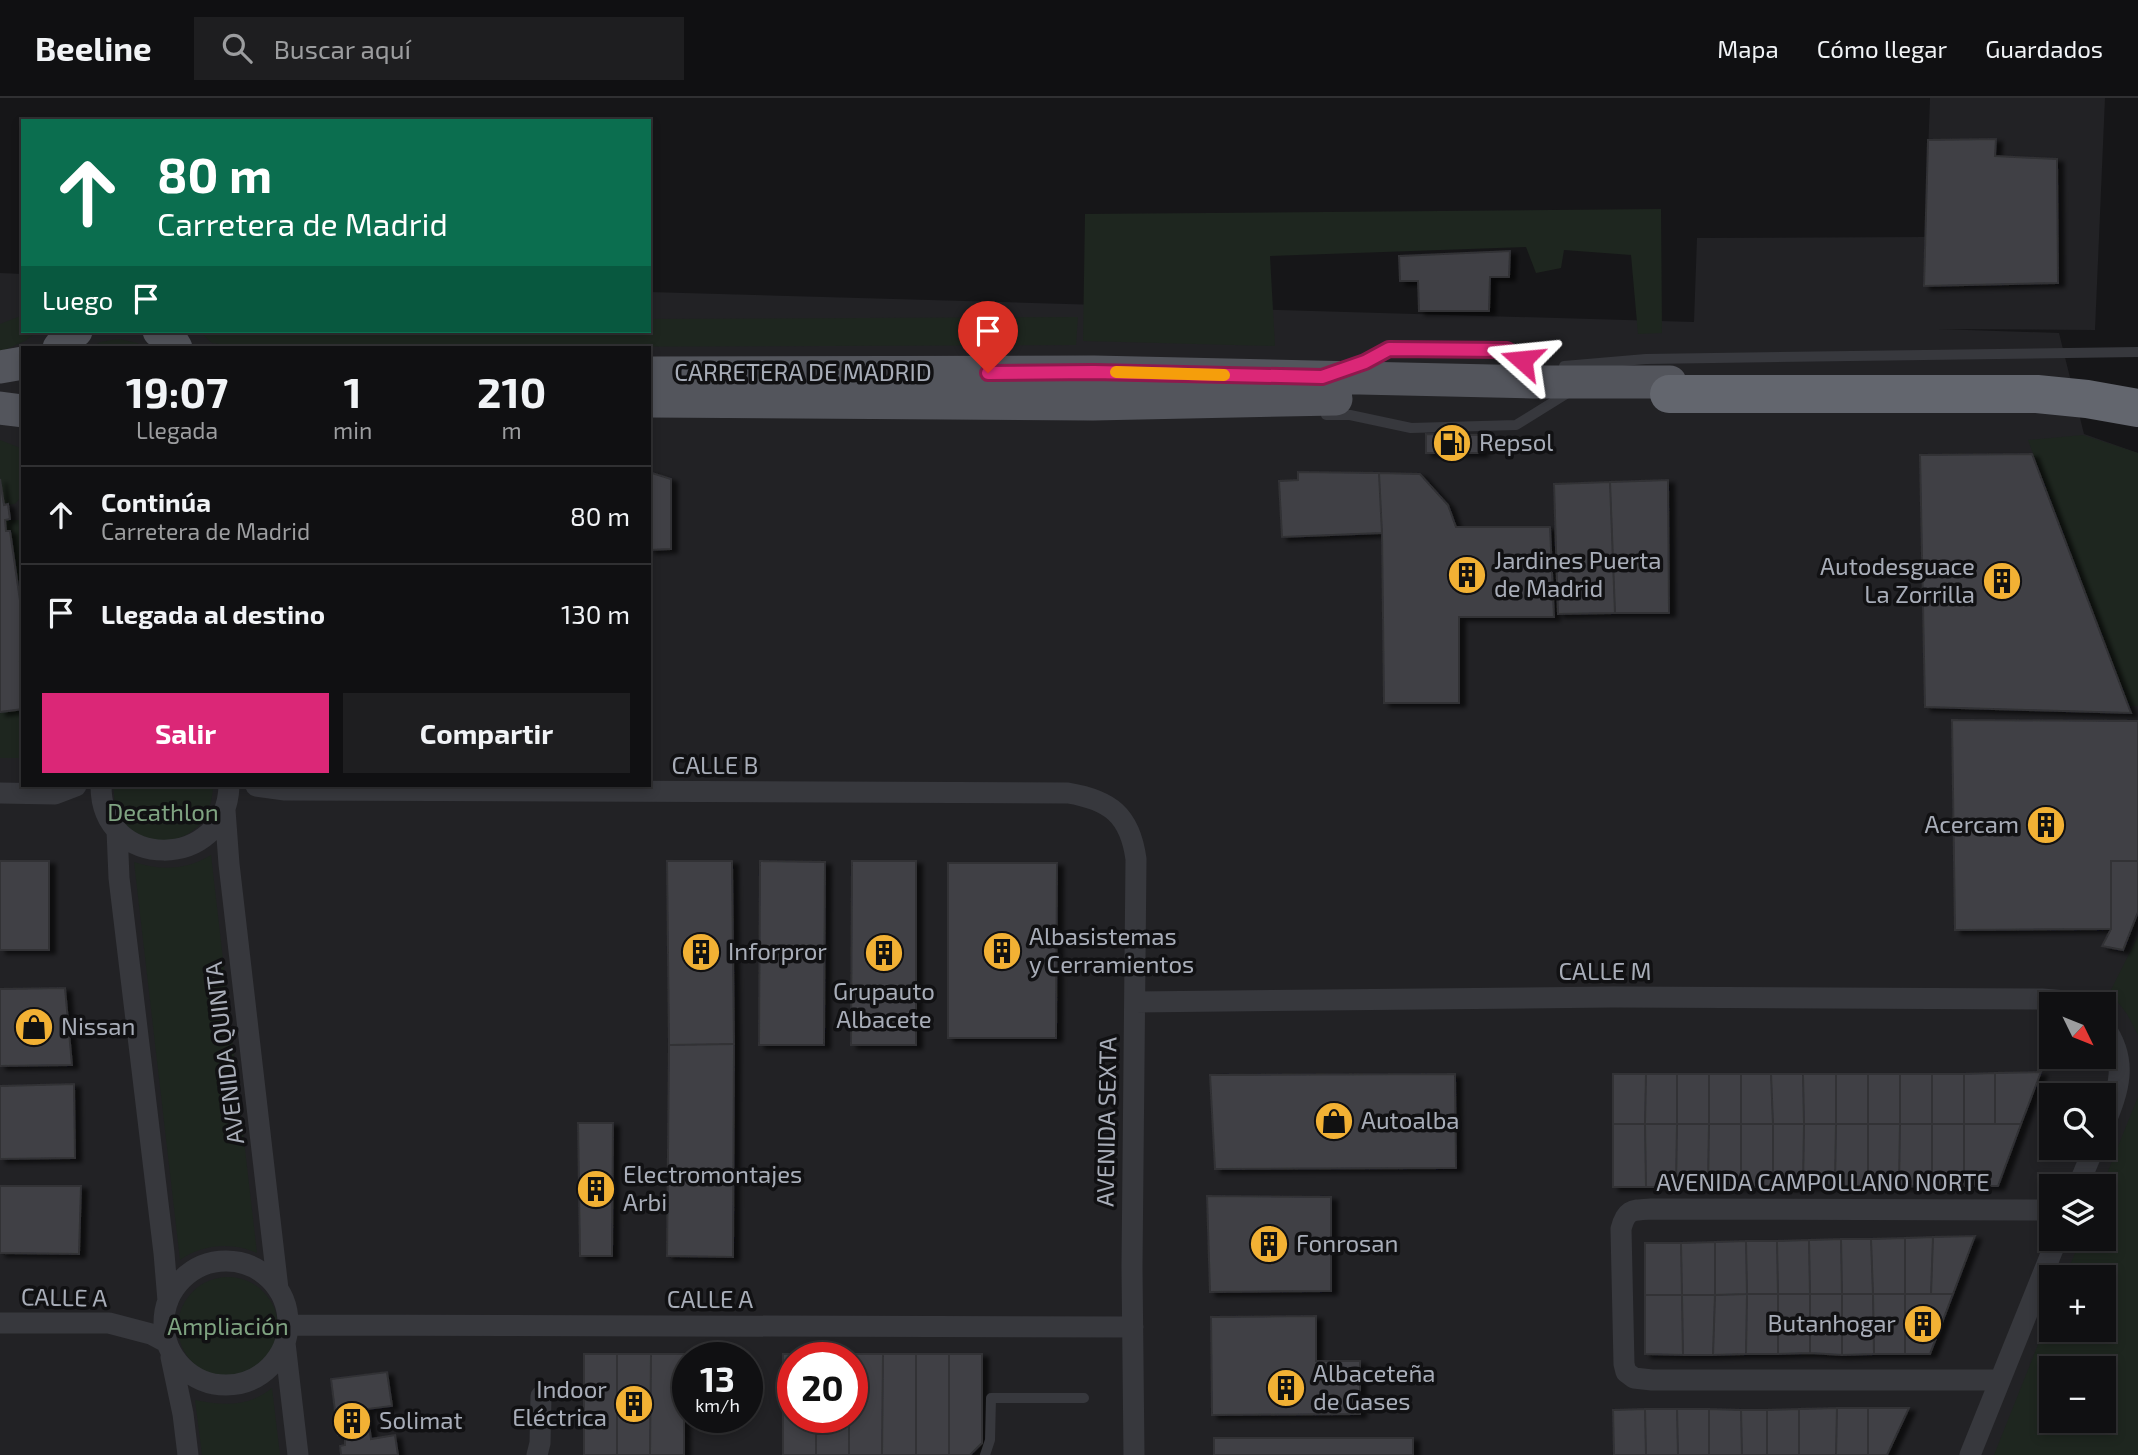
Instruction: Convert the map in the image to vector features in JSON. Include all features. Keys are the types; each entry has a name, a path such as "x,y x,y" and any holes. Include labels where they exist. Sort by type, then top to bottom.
{"highway":[{"path":"1670,388 2138,382"},
{"path":"1670,388 1938,395 2037,394 2138,408"},
{"path":"1938,395 2075,415 2138,433"}],"main road":[{"path":"60,346 73,333"},
{"path":"162,333 170,338 175,346"},
{"path":"0,367 21,363"},
{"name":"CARRETERA DE MADRID","path":"651,373 1094,372 1533,382 1670,388"},
{"name":"CARRETERA DE MADRID","path":"651,401 1093,404 1566,394 1670,388"},
{"path":"0,408 21,411"}],"street":[{"path":"0,793 55,793 73,787"},
{"path":"101,787 106,814 117,830 134,844 155,850 176,850 197,843 214,829 227,800"},
{"name":"CALLE B","path":"263,787 285,790"},
{"name":"CALLE B","path":"227,800 285,790 318,788 1068,793 1103,802"},
{"name":"AVENIDA QUINTA","path":"227,800 229,864 278,1289"},
{"name":"AVENIDA SEXTA","path":"1103,802 1130,830 1136,859 1132,1161 1134,1455"},
{"path":"117,830 119,878 168,1301"},
{"name":"CALLE M","path":"1135,1002 1641,998 2039,999"},
{"path":"2116,1048 2120,1068 2116,1094"},
{"name":"AVENIDA CAMPOLLANO NORTE","path":"2000,1380 1634,1378 1626,1372 1624,1364 1621,1229 1624,1217 1633,1210 1651,1209 2039,1210"},
{"path":"1970,1455 2052,1251"},
{"path":"188,1455 164,1312 180,1281 204,1265 221,1261 252,1267 270,1279 286,1307 298,1455"},
{"name":"CALLE A","path":"0,1323 109,1322 151,1334 168,1347"},
{"name":"CALLE A","path":"287,1334 1133,1327"},
{"path":"168,1347 184,1370 200,1380 223,1386 236,1385 252,1380 277,1359 287,1334"},
{"path":"537,1455 540,1443 541,1396"}],"lane":[{"path":"1533,382 1556,367 1646,359 2138,352"},
{"path":"1309,414 1350,415 1411,428 1516,425 1566,394"},
{"path":"1093,404 1143,413 1212,413"},
{"path":"985,1455 990,1440 991,1398 1084,1398"}],"shaded area":[{"path":"1930,98 2105,98 2095,330 1938,329 2059,333 2084,434 2138,453 2138,1455 0,1455 0,273 21,274 21,333 651,333 651,292 1694,322 1697,238 1925,237"}],"green space":[{"path":"1661,209 1662,333 1638,334 1631,255 1564,250 1561,268 1536,273 1526,247 1270,256 1275,346 1083,341 1085,214"},
{"path":"21,316 21,333 35,333 25,341 0,352 0,324"},
{"path":"1078,317 1076,345 232,346 212,343 201,333 651,333 651,319"},
{"path":"119,339 142,346 94,346 100,342"},
{"path":"2083,435 2138,453 2138,706 2128,706 2028,440"},
{"path":"0,440 21,448 21,497 15,504 4,505 0,479"},
{"path":"5,520 21,521 19,594 10,531 6,531"},
{"path":"21,709 21,758 0,758 0,712"},
{"name":"Decathlon","path":"114,787 213,787 208,811 196,828 179,838 161,840 143,836 127,826 117,809"},
{"path":"211,855 257,1253 238,1247 218,1246 198,1251 180,1260 134,862 174,868 192,864"},
{"path":"2138,936 2138,1035 2116,1000 2116,992 2110,992"},
{"path":"2138,1097 2138,1455 1994,1455 2039,1342 2116,1342 2116,1265 2070,1265 2076,1251 2116,1251 2116,1174 2107,1174 2113,1160 2116,1160 2116,1151"},
{"name":"Ampliación","path":"228,1277 247,1281 263,1292 274,1308 278,1327 274,1346 263,1362 247,1373 228,1377 209,1373 193,1362 182,1346 178,1327 182,1308 193,1292 209,1281"},
{"path":"272,1388 280,1455 202,1455 195,1400 216,1403 245,1402"}],"building":[{"path":"1996,139 1995,156 2057,159 2058,283 1924,286 1928,140"},
{"path":"1510,251 1509,277 1490,277 1489,311 1419,311 1418,281 1400,281 1399,256"},
{"path":"1426,434 1481,435 1482,453 1426,453"},
{"name":"Autodesguace La Zorrilla","path":"2032,454 2131,713 1925,707 1920,455"},
{"path":"1298,472 1379,473 1382,533 1282,537 1279,481 1298,480"},
{"path":"651,473 671,479 671,549 651,550"},
{"name":"Jardines Puerta de Madrid","path":"1379,473 1420,474 1448,505 1456,527 1550,527 1554,617 1459,617 1459,703 1384,703"},
{"path":"0,479 4,505 8,504 10,519 5,520 6,531 10,531 21,607 21,709 0,712"},
{"path":"1668,480 1669,613 1615,613 1610,482"},
{"path":"1610,482 1615,613 1558,614 1554,484"},
{"name":"Acercam","path":"1952,720 2138,721 2138,861 2111,861 2111,929 1955,930"},
{"path":"0,861 49,861 49,950 0,950"},
{"name":"Inforpror","path":"667,861 732,861 734,1044 669,1045"},
{"path":"760,861 825,862 824,1045 759,1045"},
{"name":"Grupauto Albacete","path":"852,861 916,861 916,1045 851,1045"},
{"path":"2111,861 2138,861 2138,912 2123,950 2102,946 2111,929"},
{"name":"Albasistemas y Cerramientos","path":"948,863 1057,863 1056,1038 948,1038"},
{"name":"Nissan","path":"65,988 72,1065 0,1066 0,989"},
{"path":"734,1044 733,1257 667,1256 669,1045"},
{"path":"2041,1072 2021,1124 1995,1124 1995,1073"},
{"path":"1995,1073 1995,1124 1964,1124 1964,1074"},
{"name":"Autoalba","path":"1455,1074 1456,1168 1215,1169 1210,1075"},
{"path":"1613,1074 1646,1074 1645,1124 1613,1124"},
{"path":"1646,1074 1677,1074 1677,1124 1645,1124"},
{"path":"1677,1074 1709,1074 1709,1124 1677,1124"},
{"path":"1709,1074 1741,1074 1741,1124 1709,1124"},
{"path":"1741,1074 1771,1074 1773,1124 1741,1124"},
{"path":"1771,1074 1803,1074 1804,1124 1773,1124"},
{"path":"1803,1074 1836,1074 1836,1124 1804,1124"},
{"path":"1836,1074 1868,1074 1868,1124 1836,1124"},
{"path":"1868,1074 1900,1074 1900,1124 1868,1124"},
{"path":"1900,1074 1932,1074 1932,1124 1900,1124"},
{"path":"1932,1074 1964,1074 1964,1124 1932,1124"},
{"path":"74,1084 75,1158 0,1159 0,1086"},
{"name":"Electromontajes Arbi","path":"578,1123 613,1123 612,1256 580,1256"},
{"path":"1613,1124 1645,1124 1646,1187 1613,1187"},
{"path":"1645,1124 1677,1124 1676,1187 1646,1187"},
{"path":"1677,1124 1709,1124 1708,1187 1676,1187"},
{"path":"1709,1124 1741,1124 1741,1187 1708,1187"},
{"path":"1741,1124 1773,1124 1773,1187 1741,1187"},
{"path":"1773,1124 1804,1124 1803,1186 1773,1187"},
{"path":"1804,1124 1836,1124 1835,1186 1803,1186"},
{"path":"1836,1124 1868,1124 1868,1186 1835,1186"},
{"path":"1868,1124 1900,1124 1899,1186 1868,1186"},
{"path":"1900,1124 1932,1124 1932,1187 1899,1186"},
{"path":"1932,1124 1964,1124 1964,1186 1932,1187"},
{"path":"1964,1124 2021,1124 1998,1186 1964,1186"},
{"path":"0,1186 81,1186 79,1254 0,1253"},
{"name":"Fonrosan","path":"1207,1196 1331,1197 1331,1291 1210,1292"},
{"path":"1975,1236 1953,1294 1931,1294 1933,1237"},
{"path":"1933,1237 1931,1294 1905,1294 1905,1238"},
{"path":"1905,1238 1905,1294 1873,1294 1871,1239"},
{"path":"1841,1239 1871,1239 1873,1294 1842,1294"},
{"path":"1841,1239 1842,1294 1810,1294 1809,1240"},
{"path":"1809,1240 1810,1294 1778,1294 1777,1241"},
{"path":"1746,1241 1777,1241 1778,1294 1747,1294"},
{"path":"1746,1241 1747,1294 1715,1295 1715,1242"},
{"path":"1715,1242 1715,1295 1682,1295 1681,1243"},
{"path":"1645,1243 1681,1243 1682,1295 1645,1295"},
{"path":"1747,1294 1778,1294 1778,1354 1746,1354"},
{"path":"1747,1294 1746,1354 1713,1355 1715,1295"},
{"path":"1778,1294 1810,1294 1810,1353 1778,1354"},
{"path":"1810,1294 1842,1294 1842,1355 1810,1353"},
{"path":"1842,1294 1873,1294 1874,1354 1842,1355"},
{"path":"1873,1294 1905,1294 1905,1354 1874,1354"},
{"name":"Butanhogar","path":"1905,1294 1953,1294 1930,1354 1905,1354"},
{"path":"1645,1295 1682,1295 1683,1355 1645,1354"},
{"path":"1682,1295 1715,1295 1713,1355 1683,1355"},
{"name":"Albaceteña de Gases","path":"1316,1316 1316,1361 1360,1361 1360,1414 1212,1415 1211,1317"},
{"path":"584,1354 617,1354 617,1455 584,1455"},
{"name":"Indoor Eléctrica","path":"617,1354 651,1354 650,1455 617,1455"},
{"path":"651,1354 672,1354 672,1433 684,1433 684,1455 650,1455"},
{"path":"868,1354 883,1354 882,1455 849,1455 849,1433 868,1433"},
{"path":"883,1354 916,1354 916,1455 882,1455"},
{"path":"916,1354 949,1354 949,1455 916,1455"},
{"path":"949,1354 982,1354 982,1443 970,1455 949,1455"},
{"name":"Solimat","path":"387,1372 392,1406 367,1409 371,1439 395,1435 398,1455 341,1455 340,1446 345,1445 345,1434 338,1435 331,1379"},
{"path":"1837,1408 1836,1455 1799,1455 1799,1409"},
{"path":"1837,1408 1868,1408 1868,1455 1836,1455"},
{"path":"1868,1408 1909,1408 1887,1455 1868,1455"},
{"path":"1645,1409 1677,1409 1678,1455 1646,1455"},
{"path":"1645,1409 1646,1455 1614,1455 1613,1410"},
{"path":"1677,1409 1709,1409 1709,1455 1678,1455"},
{"path":"1709,1409 1741,1410 1742,1455 1709,1455"},
{"path":"1799,1409 1799,1455 1767,1455 1767,1410"},
{"path":"1741,1410 1767,1410 1767,1455 1742,1455"},
{"path":"783,1433 816,1433 816,1455 783,1455"},
{"path":"816,1433 849,1433 849,1455 816,1455"},
{"path":"1214,1438 1413,1438 1413,1455 1214,1455"}],"slow traffic":[{"path":"1116,372 1224,375"}],"place":[{"name":"Repsol","path":"1452,443"},
{"name":"Jardines Puerta de Madrid","path":"1467,575"},
{"name":"Autodesguace La Zorrilla","path":"2002,581"},
{"name":"Acercam","path":"2046,825"},
{"name":"Albasistemas y Cerramientos","path":"1002,951"},
{"name":"Inforpror","path":"701,952"},
{"name":"Grupauto Albacete","path":"884,953"},
{"name":"Nissan","path":"34,1027"},
{"name":"Autoalba","path":"1334,1121"},
{"name":"Electromontajes Arbi","path":"596,1189"},
{"name":"Fonrosan","path":"1269,1244"},
{"name":"Butanhogar","path":"1923,1324"},
{"name":"Albaceteña de Gases","path":"1286,1388"},
{"name":"Indoor Eléctrica","path":"634,1404"},
{"name":"Solimat","path":"352,1421"}],"route":[{"path":"988,373 1094,372 1322,377 1365,362 1389,349 1507,350 1522,360"}]}
